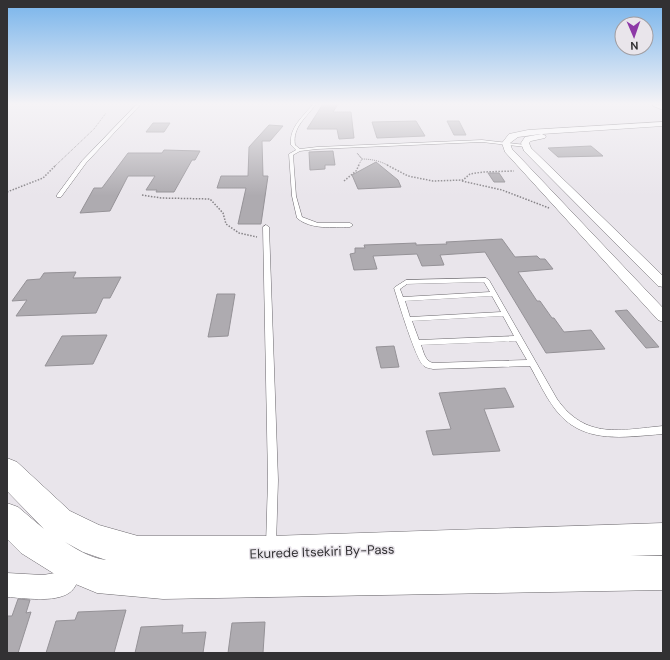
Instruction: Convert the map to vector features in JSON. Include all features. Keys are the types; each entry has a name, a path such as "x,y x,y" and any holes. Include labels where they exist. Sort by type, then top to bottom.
{"main road":[{"name":"Ekurede Itsekiri By-Pass","path":"7,471 59,522 95,540 138,553 271,553 663,539"},
{"path":"7,518 33,542 73,566 97,576 163,582 663,573"}],"street":[{"path":"514,135 508,138 506,143 508,150 663,317"},
{"path":"569,135 534,137 528,139 525,143 533,155 663,283"},
{"path":"7,585 43,587 62,584 73,566"}],"lane":[{"path":"59,196 84,162 110,135"},
{"path":"292,135 293,145 299,150"},
{"path":"350,226 318,225 300,218 294,196 291,154 299,150 482,142 526,146"},
{"path":"266,227 273,480 271,553"},
{"path":"531,363 428,365 422,359 397,288 402,283 414,282 482,279 487,281 531,363 554,401 568,418 588,430 609,434 663,430"},
{"path":"400,299 494,294"},
{"path":"407,319 505,314"},
{"path":"416,343 518,338"}],"path":[{"path":"7,192 43,178 88,135"},
{"path":"354,147 362,159"},
{"path":"362,159 370,159 384,163 394,170 408,176 433,180 459,180 502,190 547,208 563,208"},
{"path":"344,181 356,171 362,159"},
{"path":"459,180 463,180 470,174 483,172 527,170"},
{"path":"142,194 161,198 210,200 223,213 226,224 239,233 266,238"}],"building":[{"path":"260,135 275,135 270,141 262,141 263,176 268,176 261,224 238,224 246,188 217,188 221,176 248,176 249,147"},
{"path":"338,135 354,135 354,138 339,139"},
{"path":"376,135 425,136 377,138"},
{"path":"591,146 603,156 558,157 548,148"},
{"path":"164,150 200,151 195,160 192,160 174,192 156,192 157,190 146,190 155,176 128,176 110,211 80,213 94,188 102,188 128,153 162,153"},
{"path":"333,151 335,165 325,165 325,169 310,170 309,152"},
{"path":"376,162 398,180 401,187 358,189 352,175"},
{"path":"488,173 499,173 505,182 494,182"},
{"path":"502,239 515,257 537,256 540,259 545,259 553,269 518,272 537,301 540,301 564,332 591,330 605,349 546,353 485,252 440,255 444,265 422,266 417,254 373,256 377,269 354,270 350,254 355,253 355,248 365,248 364,245 416,243 416,245 447,244 446,242"},
{"path":"76,272 73,278 121,277 110,298 103,298 96,313 16,316 27,300 12,301 27,280 40,279 44,273"},
{"path":"217,294 235,294 228,336 208,337"},
{"path":"627,310 659,347 646,348 615,311"},
{"path":"107,335 93,364 45,366 62,336"},
{"path":"394,346 399,367 381,368 376,347"},
{"path":"505,388 514,407 484,409 500,451 433,455 426,431 451,429 439,393"},
{"path":"18,599 30,600 26,613 31,612 18,653 7,653 7,616 12,616"},
{"path":"126,610 114,653 46,653 56,621 75,620 78,612"},
{"path":"265,622 263,653 228,653 232,623"},
{"path":"183,625 182,633 206,632 203,653 135,653 141,627"}]}
